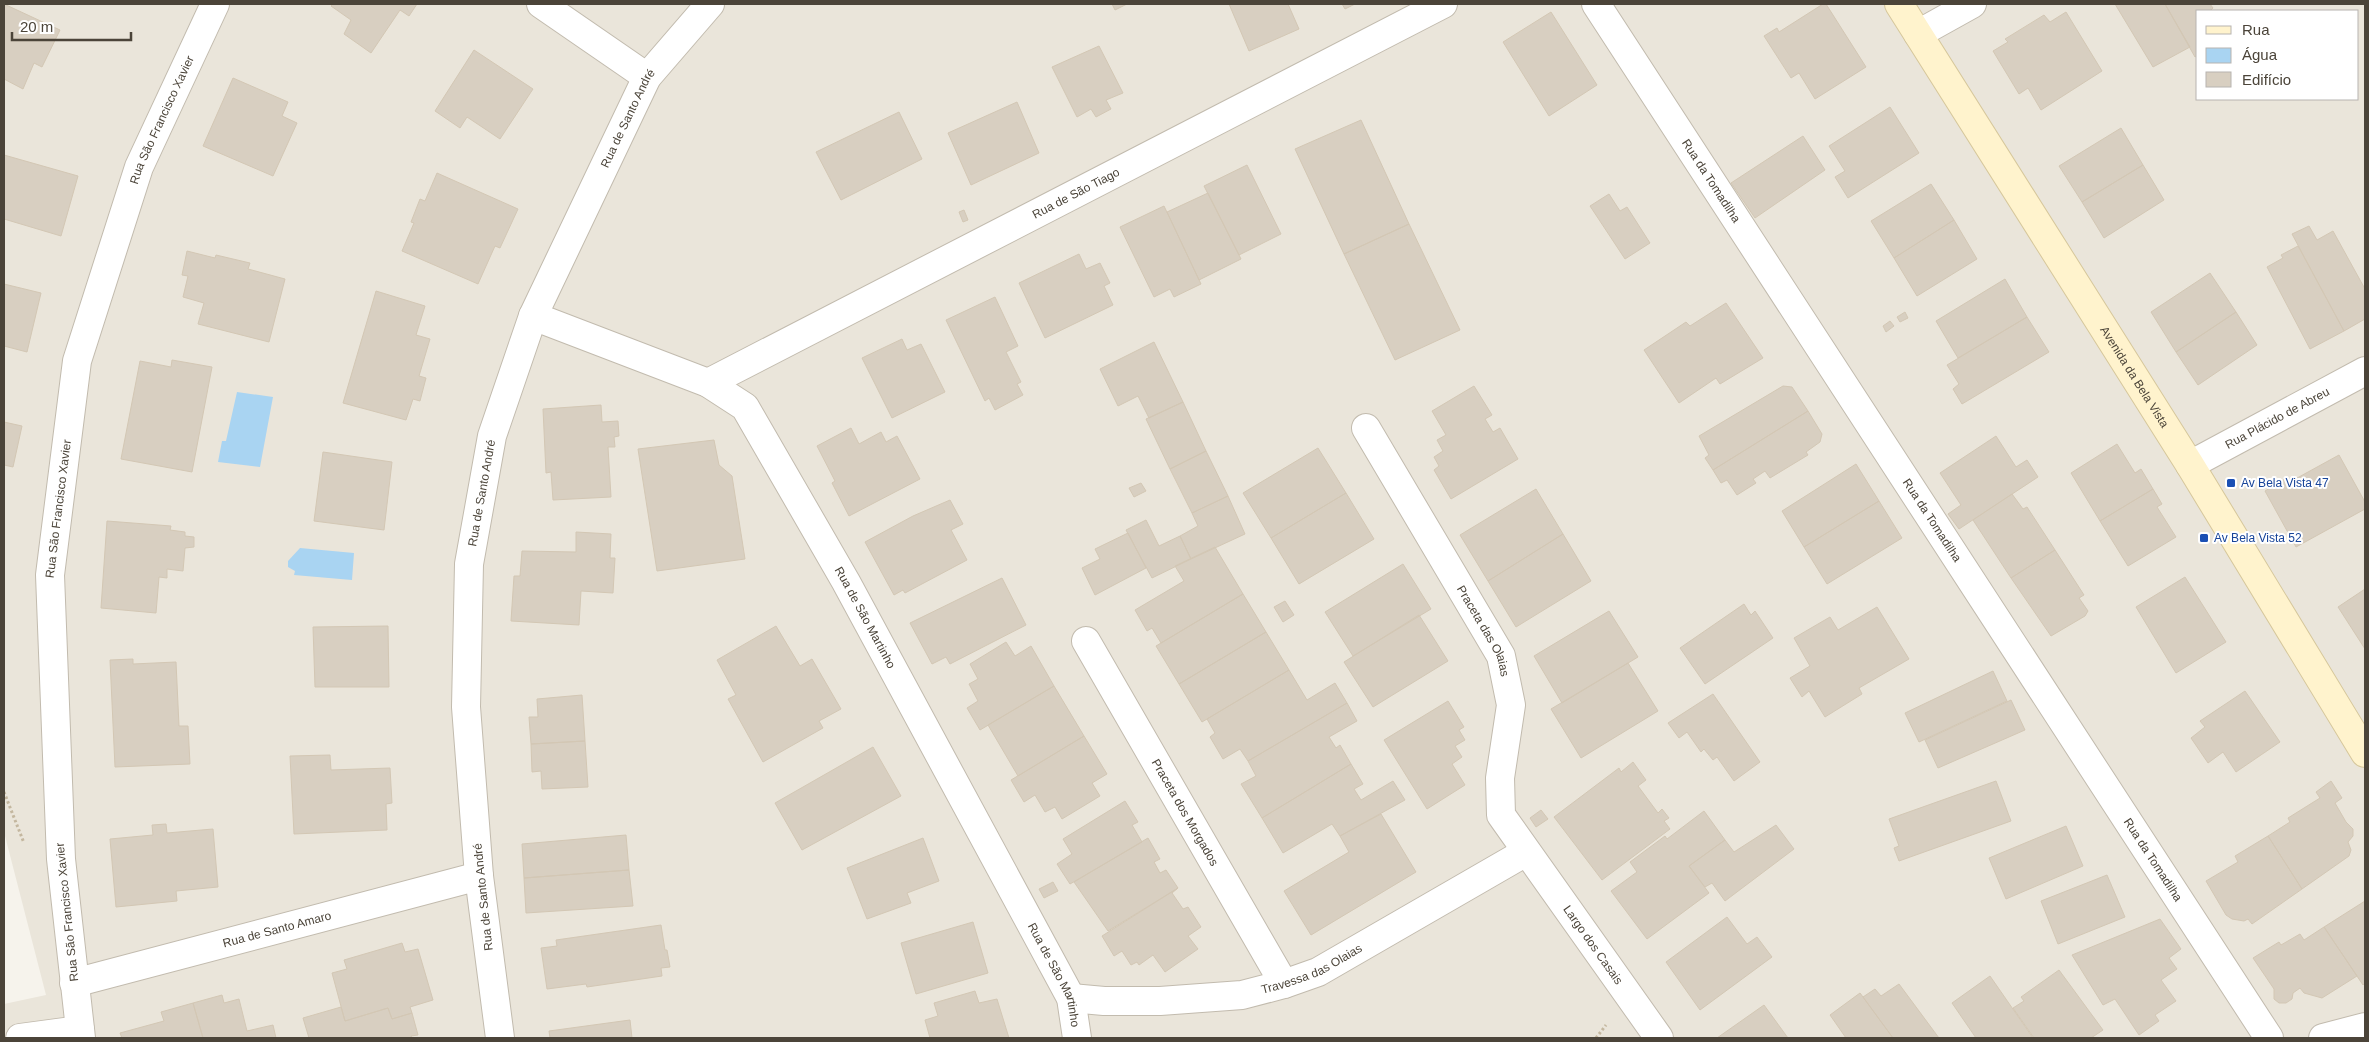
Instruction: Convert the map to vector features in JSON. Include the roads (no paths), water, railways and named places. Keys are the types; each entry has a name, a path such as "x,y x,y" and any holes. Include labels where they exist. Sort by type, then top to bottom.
{"street":[{"name":"Rua São Francisco Xavier","path":"81,1034 61,859 50,575 77,361 139,167 215,4"},
{"path":"541,4 647,77"},
{"name":"Rua de Santo André","path":"500,1038 479,876 466,707 469,564 492,436 533,316 647,77 710,4"},
{"name":"Rua de São Tiago","path":"708,383 1443,4"},
{"name":"Rua da Tomadilha","path":"1596,4 2269,1038"},
{"name":"Avenida da Bela Vista","path":"1899,4 2190,466 2365,753"},
{"path":"1918,34 1972,4"},
{"name":"Rua de São Martinho","path":"533,316 708,383 745,407 846,582 1071,998 1077,1038"},
{"name":"Rua Plácido de Abreu","path":"2190,466 2365,371"},
{"name":"Praceta das Olaias","path":"1366,428 1500,656 1511,705 1500,778 1501,815 1526,852"},
{"name":"Praceta dos Morgados","path":"1086,641 1284,984"},
{"name":"Travessa das Olaias","path":"1071,998 1104,1001 1160,1001 1242,995 1284,984 1318,972 1526,852"},
{"name":"Largo dos Casais","path":"1526,852 1659,1038"},
{"name":"Rua de Santo Amaro","path":"74,983 479,876"},
{"path":"2323,1038 2365,1027"},
{"path":"20,1038 81,1034"}],"water":[{"path":"237,392 273,397 260,467 218,462 222,441 226,441"},
{"path":"300,548 354,553 352,580 294,575 295,571 288,567 288,561"}],"place":[{"name":"Av Bela Vista 47","path":"2231,483"},
{"name":"Av Bela Vista 52","path":"2204,538"}]}
